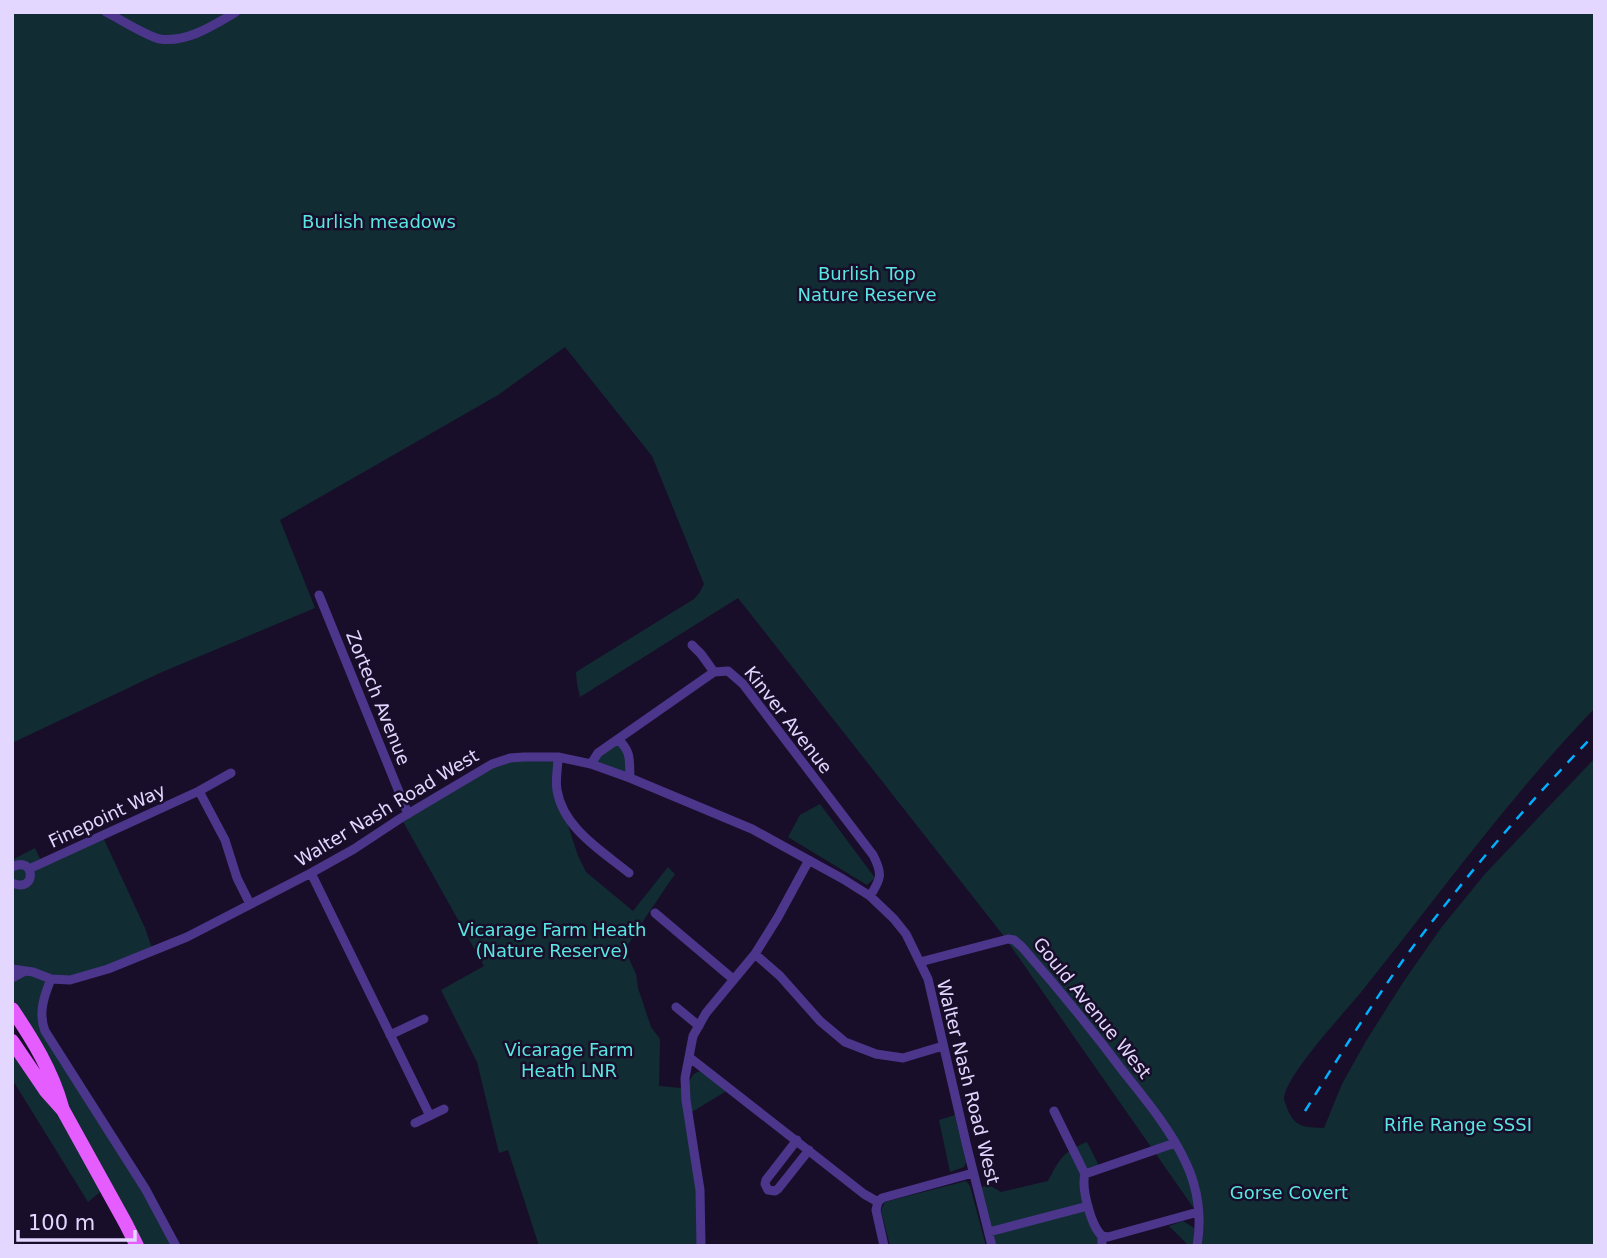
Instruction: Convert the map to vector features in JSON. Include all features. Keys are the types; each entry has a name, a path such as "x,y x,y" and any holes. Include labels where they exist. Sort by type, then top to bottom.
{"main road":[{"path":"12,1009 41,1054 56,1085 63,1110"},
{"path":"12,1041 46,1091 63,1110 137,1246"}],"street":[{"path":"106,12 162,39 183,37 207,29 236,12"},
{"name":"Zortech Avenue","path":"319,595 408,814"},
{"path":"692,645 714,672"},
{"name":"Kinver Avenue","path":"591,764 598,753 714,672 728,671 743,684 873,855 880,873 878,883 870,895"},
{"path":"618,739 630,756 630,778"},
{"path":"558,757 556,788 565,814 582,834 629,873"},
{"name":"Walter Nash Road West","path":"12,969 51,979 71,980 108,969 187,937 355,849 492,764 510,758 558,757 591,764 752,829 870,895 894,919 906,934 928,979 992,1246"},
{"name":"Finepoint Way","path":"12,883 20,886 27,883 29,869 199,791 231,773"},
{"path":"199,791 225,840 237,878 250,904"},
{"path":"701,1246 700,1190 685,1077 693,1036 706,1013 755,954 809,860"},
{"path":"12,867 20,864 29,869"},
{"path":"311,873 430,1116"},
{"path":"655,913 733,979"},
{"name":"Gould Avenue West","path":"920,962 1001,940 1014,940 1027,952 1092,1030 1175,1143 1187,1164 1197,1195 1197,1246"},
{"path":"755,954 780,976 820,1021 845,1042 876,1054 903,1058 943,1046"},
{"path":"12,978 25,971"},
{"path":"51,979 41,1011 45,1031 146,1190 176,1246"},
{"path":"676,1007 698,1026"},
{"path":"390,1035 424,1019"},
{"path":"689,1057 877,1202"},
{"path":"415,1123 444,1109"},
{"path":"1054,1111 1085,1174 1083,1180 1088,1206 1102,1241 1198,1212"},
{"path":"797,1140 766,1180 768,1190 778,1189 809,1150"},
{"path":"1085,1174 1175,1143"},
{"path":"884,1246 876,1210 877,1202 882,1198 973,1173"},
{"path":"989,1232 1088,1206"}],"green space":[{"path":"12,12 1595,12 1595,708 1504,811 1317,1044 1287,1088 1284,1098 1290,1115 1297,1123 1306,1127 1324,1128 1342,1084 1366,1041 1441,928 1485,874 1595,758 1595,1246 1199,1246 1202,1220 1003,935 738,598 580,697 576,672 694,599 704,584 652,456 565,347 498,395 280,520 315,608 162,672 12,743"},
{"path":"618,739 624,745 630,778 593,764"},
{"name":"Vicarage Farm Heath LNR","path":"558,757 556,788 578,856 586,872 633,911 668,867 675,874 625,950 636,974 651,1027 660,1039 659,1086 681,1088 700,1190 701,1246 539,1246 508,1150 499,1153 477,1062 441,990 484,966 401,818 492,764"},
{"path":"820,804 875,878 867,885 788,837 800,815"},
{"path":"102,835 153,951 108,969 51,979 42,1023 176,1246 137,1246 106,1187 88,1202 12,1079 12,1041 61,1108 12,1009 12,860 35,848 42,863"},
{"path":"700,1071 728,1090 692,1112 689,1082 691,1077"},
{"path":"955,1115 966,1162 964,1167 950,1172 939,1120"},
{"path":"1087,1142 1100,1168 1083,1180 1102,1246 992,1246 978,1188 989,1185 1001,1192 1048,1181 1063,1157"},
{"path":"966,1181 970,1186 986,1246 890,1246 881,1210 885,1202"},
{"path":"1183,1221 1194,1228 1193,1246 1189,1246 1169,1226"}],"railway":[{"path":"1305,1111 1378,996 1449,900 1496,843 1595,734"}],"park label":[{"name":"Burlish meadows","path":"379,222"},
{"name":"Burlish Top Nature Reserve","path":"867,284"},
{"name":"Vicarage Farm Heath (Nature Reserve)","path":"552,940"},
{"name":"Rifle Range SSSI","path":"1458,1125"},
{"name":"Gorse Covert","path":"1289,1193"}]}
